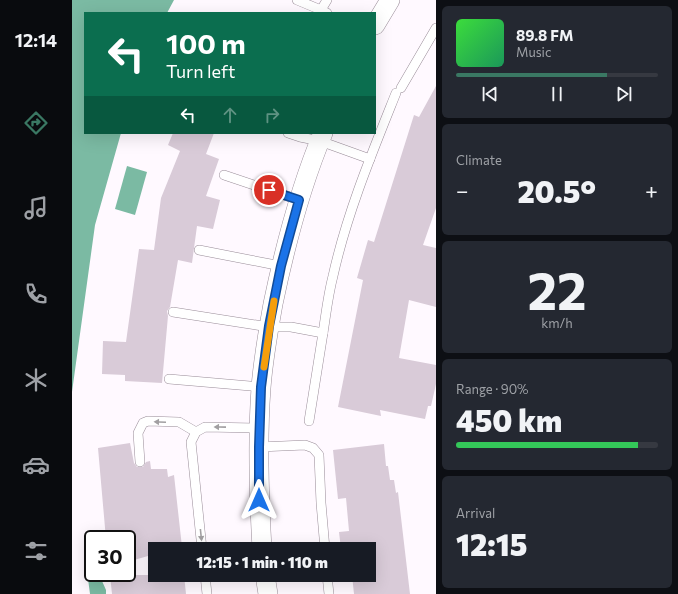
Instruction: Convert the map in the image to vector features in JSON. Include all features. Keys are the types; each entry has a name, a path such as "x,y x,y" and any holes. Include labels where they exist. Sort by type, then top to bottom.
{"street":[{"path":"376,23 390,0"},
{"path":"262,542 259,500 261,387 269,326 281,266 299,200 322,137"},
{"path":"266,582 268,594"}],"lane":[{"path":"297,0 324,11 327,0"},
{"path":"310,421 333,276 350,217 370,159 398,91 436,28"},
{"path":"290,134 300,138 322,137 370,159"},
{"path":"224,175 299,200"},
{"path":"198,250 281,266"},
{"path":"173,312 269,326 291,327 323,333"},
{"path":"169,379 261,387"},
{"path":"140,462 138,433 143,423 148,421 180,422 196,432"},
{"path":"201,542 191,442 196,432 205,427 260,428"},
{"path":"259,447 305,445 313,448 319,455 324,542"},
{"path":"206,582 207,594"},
{"path":"328,582 329,594"}],"shaded area":[{"path":"72,0 174,0 168,12 84,12 84,134 121,134 95,225 72,392"},
{"path":"127,166 147,172 135,215 115,209"},
{"path":"88,582 102,582 106,594 90,594"}],"building":[{"path":"436,86 436,208 423,245 436,248 436,307 409,300 399,358 436,365 436,384 431,406 428,406 425,419 380,410 381,416 338,407 363,280 357,278 368,240 374,242 414,115 419,117"},
{"path":"173,134 214,134 206,154 219,159 206,196 220,200 213,229 197,226 192,263 178,260 170,307 167,311 168,316 162,383 125,381 125,375 102,374 103,341 126,342 139,249 154,250 161,198 180,151 168,145"},
{"path":"130,443 134,463 137,467 143,467 146,462 150,461 151,469 167,469 168,477 174,475 181,542 148,542 148,556 136,559 136,530 105,530 98,448"},
{"path":"384,444 386,466 388,466 390,480 394,480 396,493 398,492 410,594 354,594 353,582 376,582 376,542 340,542 339,532 349,531 346,498 338,499 333,450"},
{"path":"136,575 148,575 148,582 185,582 186,594 112,594 111,582 136,582"}],"slow traffic":[{"path":"264,367 274,301"}],"route":[{"path":"259,500 261,387 269,326 281,266 299,200 269,190"}]}
